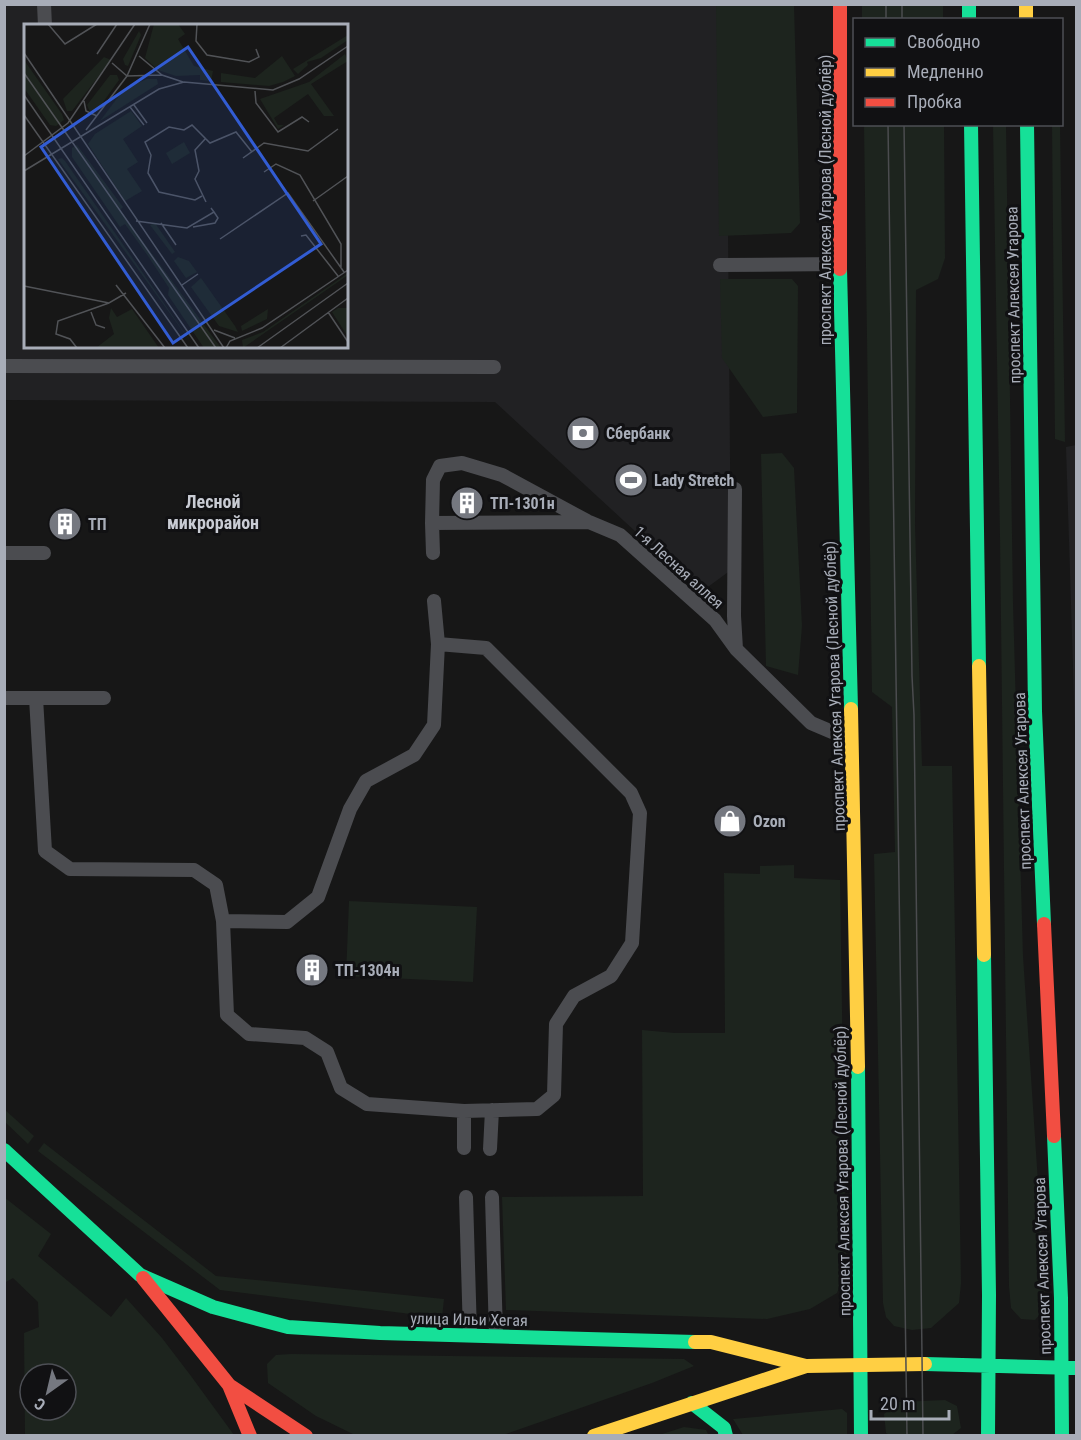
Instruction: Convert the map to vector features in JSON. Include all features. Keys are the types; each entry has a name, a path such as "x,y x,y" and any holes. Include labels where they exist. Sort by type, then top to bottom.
{"main road":[{"name":"проспект Алексея Угарова (Лесной дублёр)","path":"840,4 840,264 849,677 853,741 861,1266 861,1436"},
{"path":"971,126 988,1436"},
{"name":"проспект Алексея Угарова","path":"1027,126 1035,711 1061,1286 1062,1436"},
{"name":"улица Ильи Хегая","path":"7,1158 140,1275 213,1307 288,1328 380,1333 711,1342 806,1366 905,1363 1077,1368"},
{"path":"140,1275 229,1385 250,1436"},
{"path":"594,1436 806,1366"},
{"path":"229,1385 306,1436"},
{"path":"692,1403 723,1428 726,1436"}],"lane":[{"path":"44,4 45,24"},
{"path":"720,264 840,264"},
{"path":"4,366 494,367"},
{"path":"432,553 433,480 440,466 462,463 502,475 589,522"},
{"path":"735,489 736,649"},
{"name":"1-я Лесная аллея","path":"432,524 589,522 620,535 715,620 736,649 812,723 853,741"},
{"path":"4,553 44,553"},
{"path":"223,921 287,922 318,897 350,809 366,781 414,755 434,725 438,644 434,601"},
{"path":"36,698 45,851 70,869 194,870 216,885 223,921 227,1015 249,1034 305,1038 327,1052 342,1088 367,1104 464,1111 537,1109 554,1095 556,1024 574,996 611,975 632,943 640,813 631,793 486,648 438,644"},
{"path":"4,698 104,698"},
{"path":"490,1149 492,1110"},
{"path":"464,1111 464,1149"},
{"path":"466,1197 470,1334"},
{"path":"492,1197 496,1335"}],"shaded area":[{"path":"4,5 726,5 731,570 701,592 495,402 5,400"},
{"path":"716,5 794,5 800,223 791,233 719,236"},
{"path":"862,5 943,5 943,18 862,18"},
{"path":"864,126 944,126 945,258 938,279 916,290 915,525 922,766 952,766 961,1283 959,1303 931,1328 912,1330 894,1326 886,1317 883,1303 874,854 895,852 892,707 872,692"},
{"path":"993,126 1006,126 1013,603 1023,956 1045,1288 1043,1311 1035,1320 1021,1319 1011,1308 1009,1286"},
{"path":"1052,126 1060,126 1065,442 1055,439"},
{"path":"720,279 792,279 798,286 797,413 763,417 722,358"},
{"path":"1076,445 1076,761 1066,447"},
{"path":"782,453 794,468 802,626 798,675 766,666 761,454"},
{"path":"794,865 794,878 840,880 846,1271 837,1293 810,1309 767,1319 506,1310 502,1197 643,1196 642,1030 675,1033 725,1033 724,873 760,874 760,866"},
{"path":"349,901 477,907 473,982 346,976"},
{"path":"4,1109 34,1136 28,1144 5,1122"},
{"path":"44,1143 216,1276 444,1299 442,1318 220,1290 38,1151"},
{"path":"4,1197 51,1234 38,1256 111,1317 126,1298 162,1338 234,1435 25,1435 25,1422 78,1422 78,1362 24,1362 24,1333 39,1327 38,1302 13,1278 6,1282"},
{"path":"276,1355 684,1359 694,1366 500,1436 355,1435 316,1416 268,1383 267,1364"},
{"path":"945,1400 957,1406 961,1428 952,1435 890,1436 886,1433 884,1414 899,1402"},
{"path":"842,1409 847,1413 847,1435 743,1435 733,1419"},
{"path":"684,1427 706,1430 709,1436 656,1436"}],"tram line":[{"path":"886,4 886,18"},
{"path":"902,4 902,18"},
{"path":"888,126 907,1436"},
{"path":"904,126 923,1436"}],"traffic: fast":[{"path":"969,4 969,18"},
{"path":"971,126 979,666"},
{"path":"1027,126 1035,711 1044,924"},
{"path":"840,269 851,709"},
{"path":"984,955 989,1295 988,1436"},
{"path":"858,1067 861,1436"},
{"path":"1054,1136 1061,1298 1062,1436"},
{"path":"4,1150 140,1275 213,1307 288,1327 380,1333 695,1342"},
{"path":"925,1364 1076,1368"},
{"path":"692,1403 724,1428 726,1436"}],"traffic: slow":[{"path":"1026,4 1026,18"},
{"path":"979,666 984,955"},
{"path":"851,709 858,1067"},
{"path":"695,1342 711,1342 806,1366 925,1364"},
{"path":"594,1436 806,1366"}],"traffic: jam":[{"path":"840,4 840,269"},
{"path":"1044,924 1054,1136"},
{"path":"143,1278 229,1385 250,1436"},
{"path":"229,1385 306,1436"}],"place":[{"name":"Сбербанк","path":"583,433"},
{"name":"Lady Stretch","path":"631,480"},
{"name":"ТП-1301н","path":"467,503"},
{"name":"ТП","path":"65,524"},
{"name":"Ozon","path":"730,821"},
{"name":"ТП-1304н","path":"312,970"}],"district":[{"name":"Лесной микрорайон","path":"213,512"}]}
